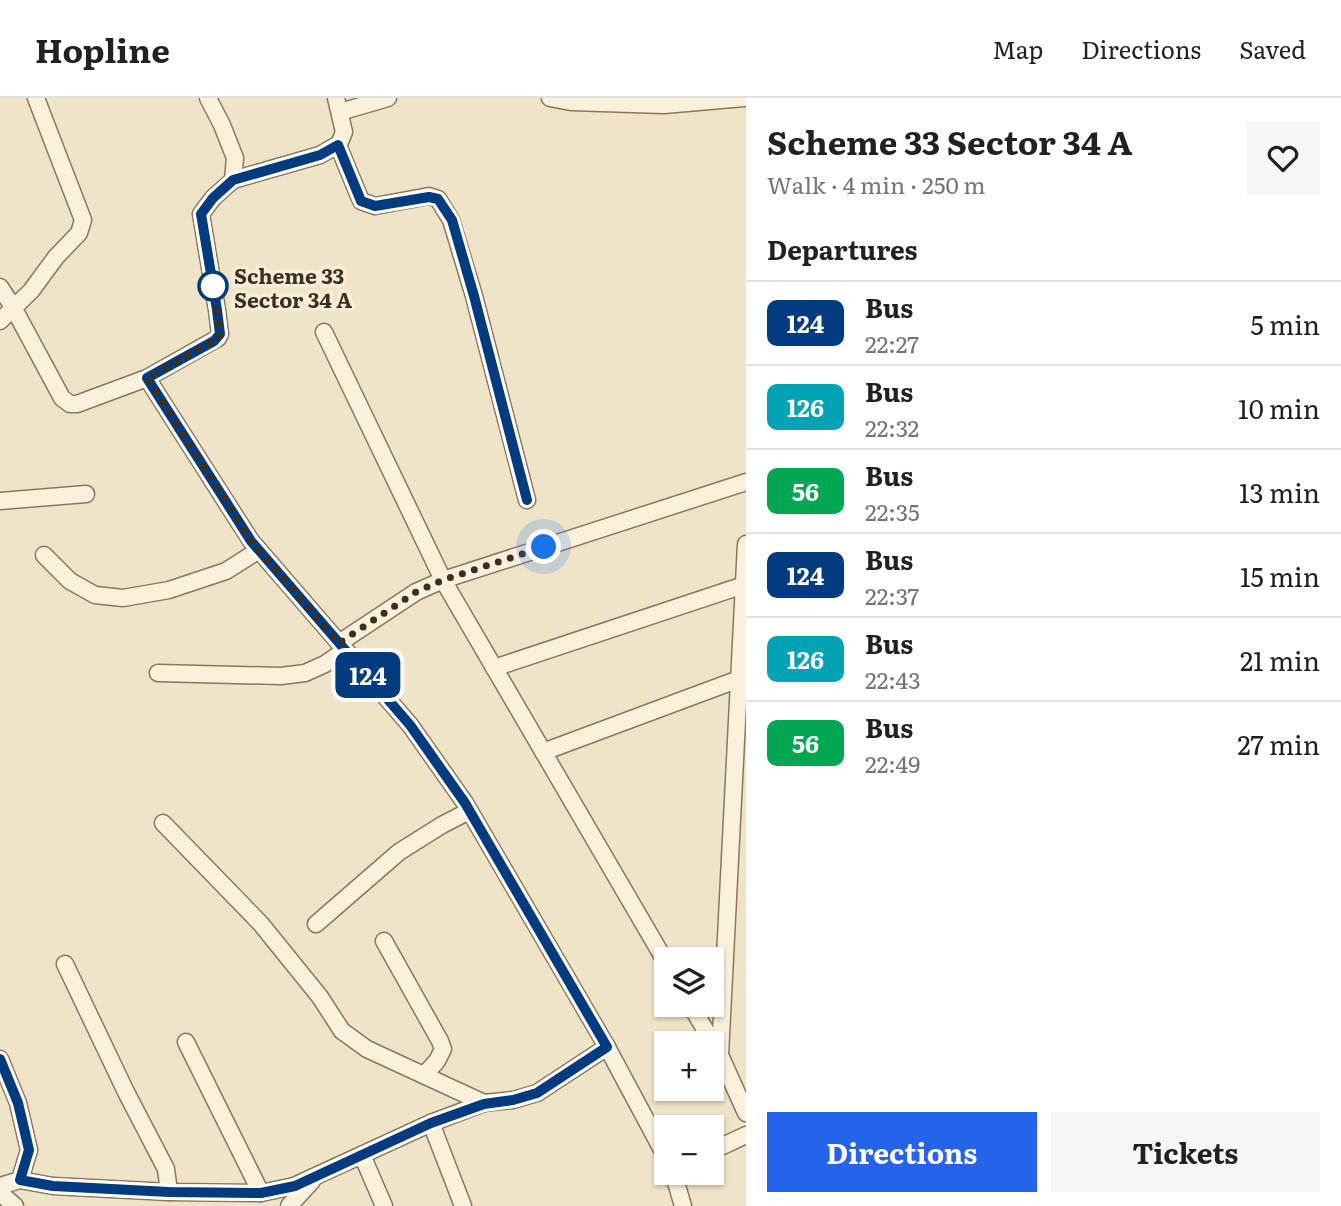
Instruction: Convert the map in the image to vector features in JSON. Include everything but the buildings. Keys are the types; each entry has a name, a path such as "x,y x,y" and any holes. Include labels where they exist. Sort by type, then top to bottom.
{"street":[{"path":"0,321 32,291 56,257 79,233 83,219 36,98"},
{"path":"208,98 235,158 233,180"},
{"path":"0,287 62,398 70,404 77,404 147,378 218,338 220,334 201,214 213,198 233,180 320,155 338,145 344,132 338,105 388,98"},
{"path":"550,98 571,102 663,101 690,104 744,98"},
{"path":"338,145 361,201 375,206 429,197 438,199 452,220 527,500"},
{"path":"324,332 443,580 657,947"},
{"path":"147,378 258,550 410,725 469,811 607,1047 654,1135"},
{"path":"158,673 281,676 305,673 325,664 342,646 416,592 443,580 746,482"},
{"path":"0,501 86,495"},
{"path":"721,1031 746,544"},
{"path":"44,555 71,581 95,594 123,598 169,590 226,570 258,550"},
{"path":"494,668 744,585"},
{"path":"543,752 739,679"},
{"path":"316,924 399,852 469,811"},
{"path":"163,823 261,924 320,997 342,1031 368,1049 484,1104"},
{"path":"384,941 443,1049 437,1061 424,1075"},
{"path":"65,964 166,1169 169,1192"},
{"path":"186,1042 261,1193"},
{"path":"0,1186 20,1180 53,1186 261,1193 295,1186 431,1123 484,1104 537,1093 607,1047"},
{"path":"0,1059 18,1103 29,1150 20,1180"},
{"path":"724,1064 746,1113"},
{"path":"431,1123 463,1206"},
{"path":"724,1145 746,1135"},
{"path":"362,1155 384,1206"},
{"path":"289,1206 319,1175"},
{"path":"676,1185 682,1206"},
{"path":"0,1193 15,1206"}],"bus line":[{"name":"124","path":"0,1059 18,1103 29,1150 20,1180 53,1186 261,1193 295,1186 431,1123 484,1104 537,1093 607,1047 465,803 410,725 251,541 147,378 214,341 220,334 201,214 213,198 233,180 320,155 338,145 361,201 375,206 429,197 438,199 452,220 527,500"}],"place":[{"name":"Scheme 33 Sector 34 A","path":"213,286"}],"route":[{"path":"213,286 220,334 218,338 147,378 251,541 339,643 416,592 443,580 544,547"}]}
